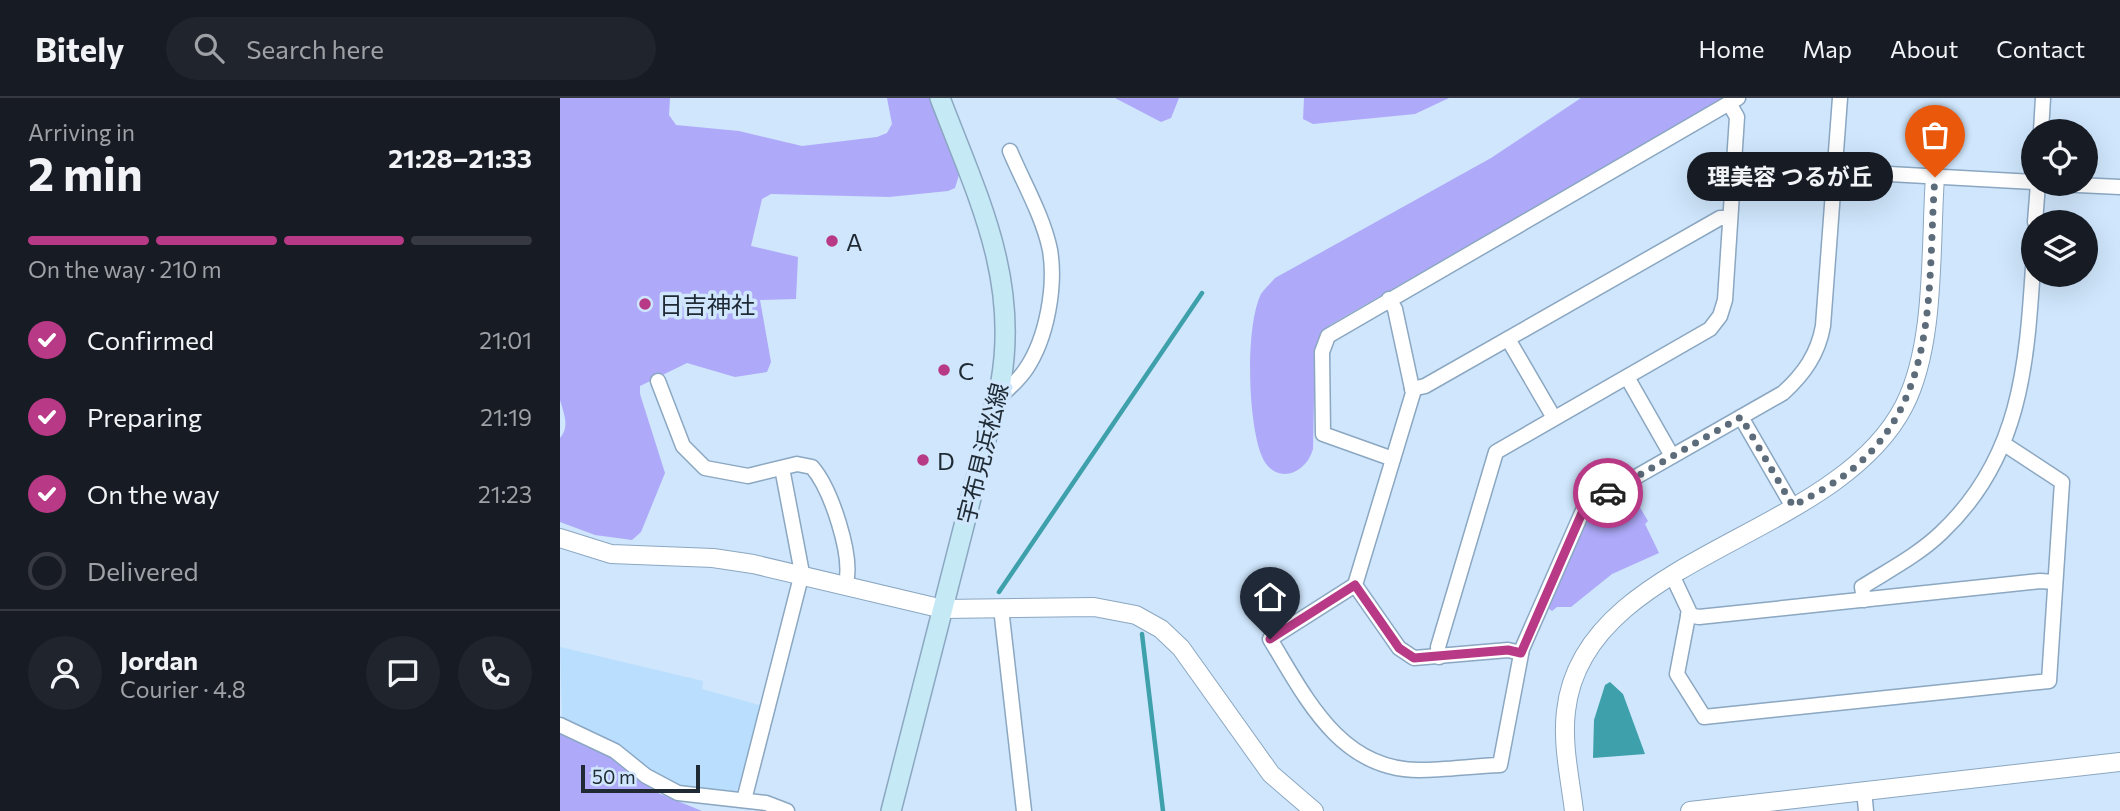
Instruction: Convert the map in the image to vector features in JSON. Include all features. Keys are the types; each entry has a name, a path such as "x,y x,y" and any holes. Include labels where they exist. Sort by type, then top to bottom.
{"main road":[{"name":"宇布見浜松線","path":"891,811 997,399 1007,343 1003,281 994,241 940,98"}],"street":[{"path":"1389,299 1395,309 1412,389 1355,585 1270,639 1327,728 1368,758 1418,770 1500,765 1521,653 1585,506 1792,385 1816,351 1823,326 1840,98"},
{"path":"2042,119 2043,98"},
{"path":"1393,459 1323,434 1324,344 1334,331 1733,101 1737,117 1725,300 1720,316 1710,329 1496,452 1438,647 1439,657"},
{"path":"997,399 1017,381 1033,358 1042,332 1051,275 1046,237 1010,151"},
{"path":"1835,171 2021,182"},
{"path":"1574,811 1565,728 1574,675 1590,644 1613,616 1673,577 1838,480 1869,454 1894,424 1912,389 1925,331 1935,177"},
{"path":"2098,186 2120,187"},
{"path":"1412,389 1425,386 1720,218 1730,218"},
{"path":"1864,600 1862,587 1920,551 1960,513 1985,479 2004,444 2019,398 2027,353 2032,287"},
{"path":"1508,338 1554,418"},
{"path":"1627,377 1672,456"},
{"path":"658,381 683,446 705,468 748,476 805,464 812,467 822,481 836,517 849,572 846,583"},
{"path":"1741,417 1793,506"},
{"path":"1673,577 1688,615 1677,674 1704,717 2049,681 2062,482 2004,444"},
{"path":"744,800 802,573 782,468"},
{"path":"560,538 611,554 733,560 846,583 943,609 1108,607 1136,615 1161,629 1181,648 1271,774 1314,811"},
{"path":"1688,615 1699,617 2040,581 2055,582"},
{"path":"1355,585 1406,654 1414,658 1508,650 1521,653"},
{"path":"1001,608 1024,811"},
{"path":"560,725 615,751 646,776 678,793 766,803 787,811"},
{"path":"1690,811 2120,762"},
{"path":"1864,790 1866,811"}],"shaded area":[{"path":"560,98 670,98 669,115 676,125 739,131 802,146 877,137 887,133 892,124 887,98 930,98 959,175 955,188 948,191 889,197 771,194 762,199 751,246 798,257 796,299 760,300 771,362 767,372 735,377 687,363 640,386 640,394 665,473 641,532 632,540 595,535 560,522 560,438 565,425 560,400"},
{"path":"1115,98 1179,98 1171,118 1161,122"},
{"path":"1304,98 1449,98 1415,114 1313,124 1303,119"},
{"path":"1581,98 1724,98 1330,325 1322,332 1315,351 1313,449 1309,459 1296,471 1288,474 1273,470 1261,454 1251,397 1252,328 1264,290 1275,278 1491,158"},
{"path":"1629,489 1648,521 1645,524 1659,553 1612,574 1571,607 1557,607 1552,611 1548,608 1587,518"},
{"path":"560,647 703,681 702,689 763,706 740,792 680,786 651,771 619,745 562,718"},
{"path":"1610,682 1623,694 1645,754 1593,758 1594,720 1605,685"},
{"path":"560,733 611,757 658,793 702,811 560,811"}],"waterway":[{"path":"999,592 1202,293"},
{"path":"1142,634 1163,811"}],"way so far":[{"path":"1608,493 1741,417 1793,506 1838,480 1869,454 1894,424 1904,407 1923,351 1935,177"}],"place":[{"name":"理美容 つるが丘","path":"1935,177"},
{"name":"A","path":"832,241"},
{"name":"日吉神社","path":"645,304"},
{"name":"C","path":"944,370"},
{"name":"D","path":"923,460"}],"route":[{"path":"1270,639 1355,585 1399,648 1414,658 1508,650 1521,653 1585,506 1608,493"}]}
